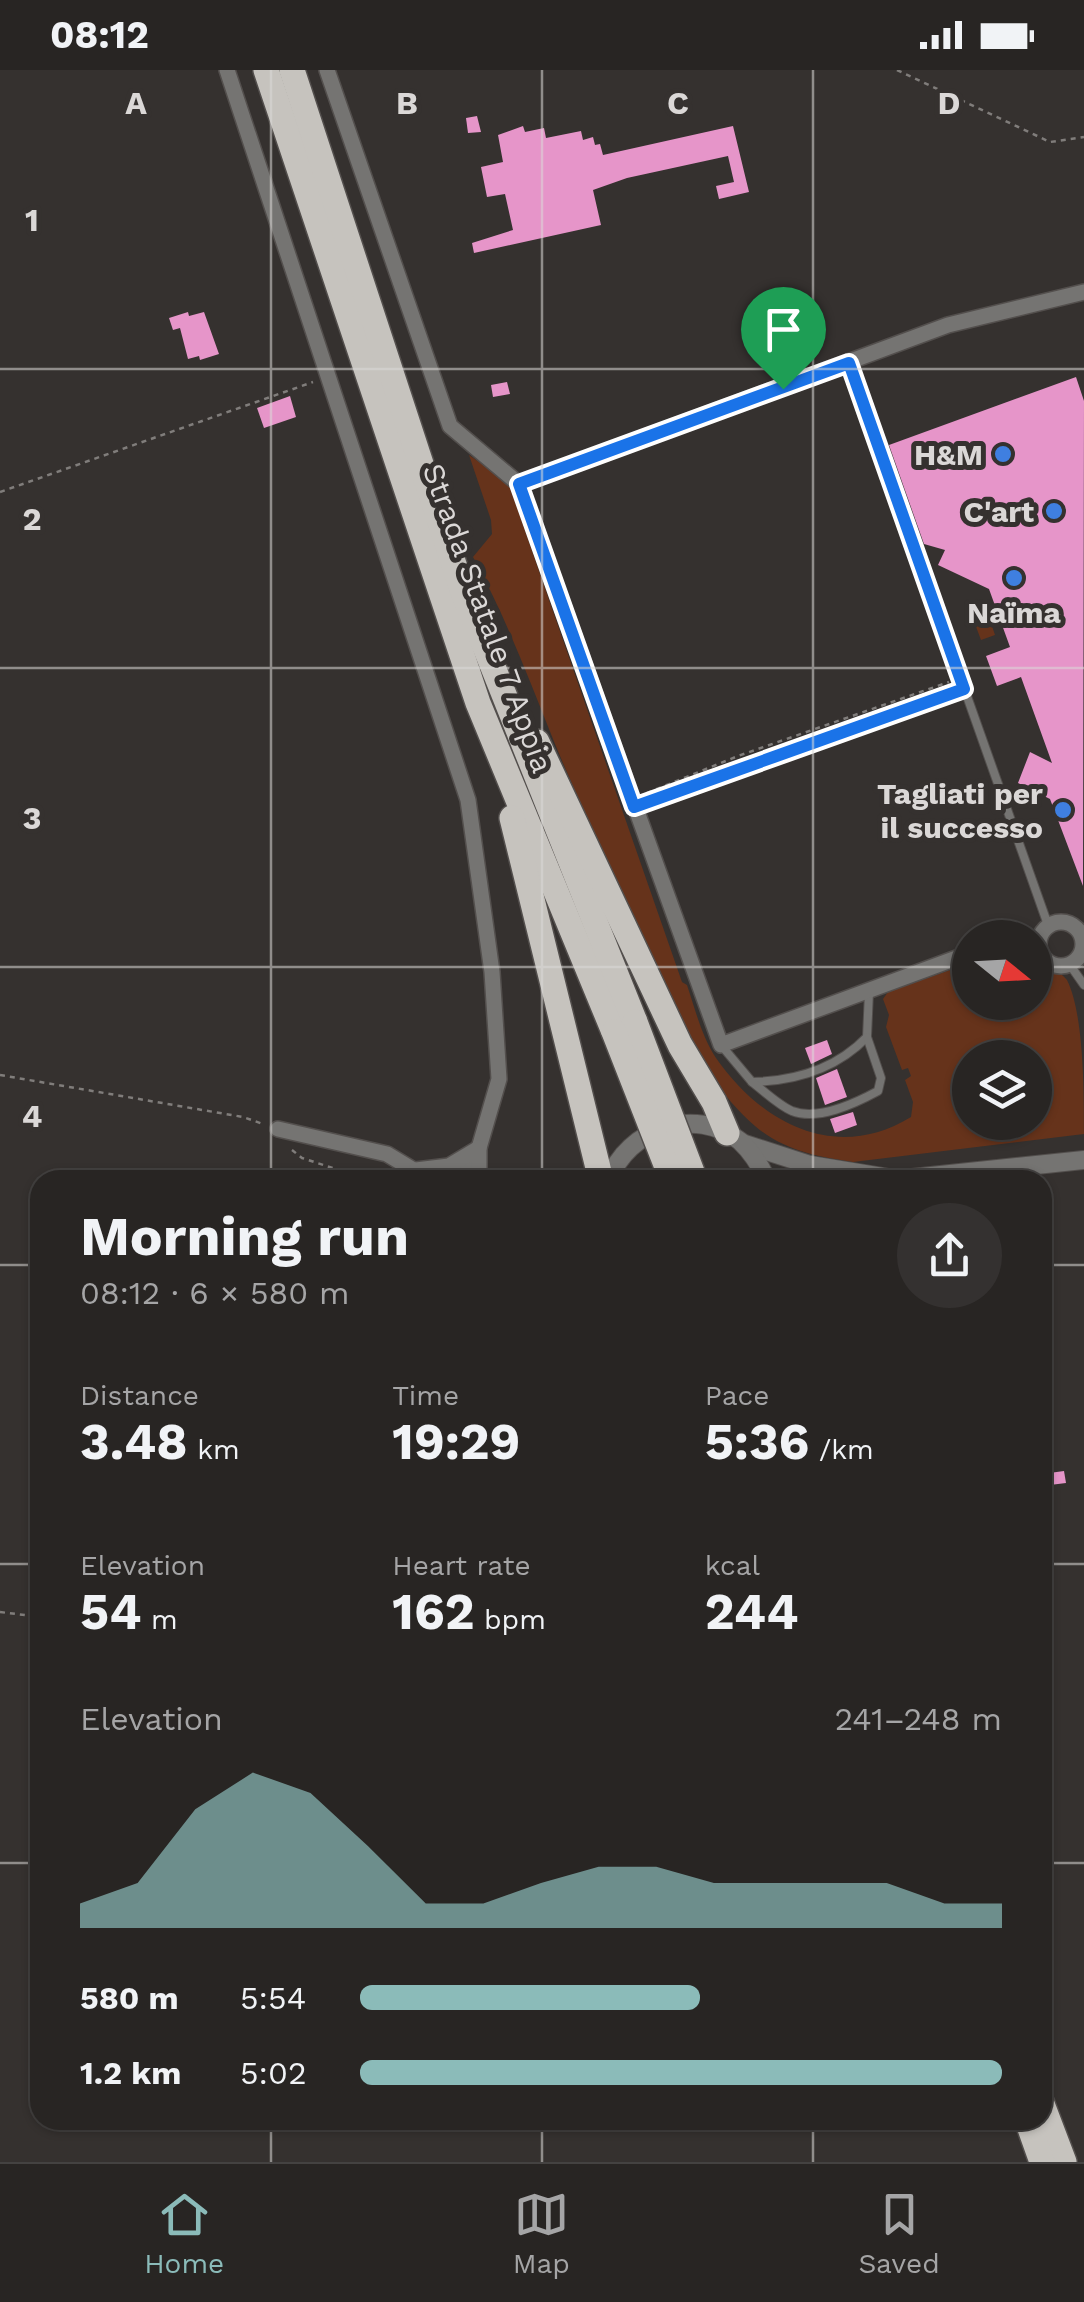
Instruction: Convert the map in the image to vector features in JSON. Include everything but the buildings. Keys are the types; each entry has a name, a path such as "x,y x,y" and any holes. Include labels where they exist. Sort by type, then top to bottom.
{"highway":[{"name":"Strada Statale 7 Appia","path":"266,70 478,702 691,1170"},
{"name":"Strada Statale 7 Appia","path":"292,70 463,592 625,1027 669,1170"},
{"path":"483,642 550,766 680,1045 734,1138"},
{"path":"478,702 516,830 599,1170"},
{"path":"1031,2130 1042,2162"},
{"path":"1052,2130 1064,2162"}],"street":[{"path":"227,70 468,800 492,972 499,1079 478,1148 466,1170"},
{"path":"327,70 450,426 519,484 721,1045 952,959"},
{"path":"519,484 948,325 1084,292"},
{"path":"1052,928 1069,922 1084,937 1080,956 1070,964 1052,962"},
{"path":"612,1170 629,1147 651,1132 676,1124 702,1124 810,1165 838,1170"},
{"path":"285,1131 386,1154 416,1170 450,1166 478,1148"},
{"path":"734,1138 758,1160 762,1170"},
{"path":"478,1148 479,1170"},
{"path":"989,1170 1084,1160"}],"lane":[{"path":"849,363 964,689 1033,920"},
{"path":"1070,964 1084,985"},
{"path":"721,1045 752,1082 789,1110 813,1116 864,1098 878,1091 881,1078 867,1037 869,988"},
{"path":"752,1082 786,1081 828,1065 867,1037"}],"path":[{"path":"897,70 1050,142 1084,137"},
{"path":"0,492 328,377"},
{"path":"633,803 738,756 960,678"},
{"path":"633,803 964,689"},
{"path":"0,1076 243,1118 285,1131 294,1153 341,1170"},
{"path":"0,1612 30,1616"}],"shaded area":[{"path":"469,455 508,482 682,982 687,985 711,1050 755,1102 803,1130 828,1136 883,1130 911,1117 913,1102 905,1080 911,1076 908,1068 902,1070 886,1027 889,1015 883,999 888,992 952,969 952,1020 1052,1020 1052,968 1067,980 1077,1012 1084,1134 1052,1138 1052,1040 952,1040 952,1140 1034,1140 853,1162 789,1147 755,1126 735,1107 702,1061 674,1009 575,791 507,626 473,557 492,534"},
{"path":"984,602 995,635 981,640 972,616 978,614 975,606"}],"place":[{"name":"H&M","path":"1003,454"},
{"name":"C'art","path":"1054,511"},
{"name":"Naïma","path":"1014,578"},
{"name":"Tagliati per il successo","path":"1063,810"}],"route":[{"path":"849,363 964,689 634,807 519,484 783,389 849,363"}]}
